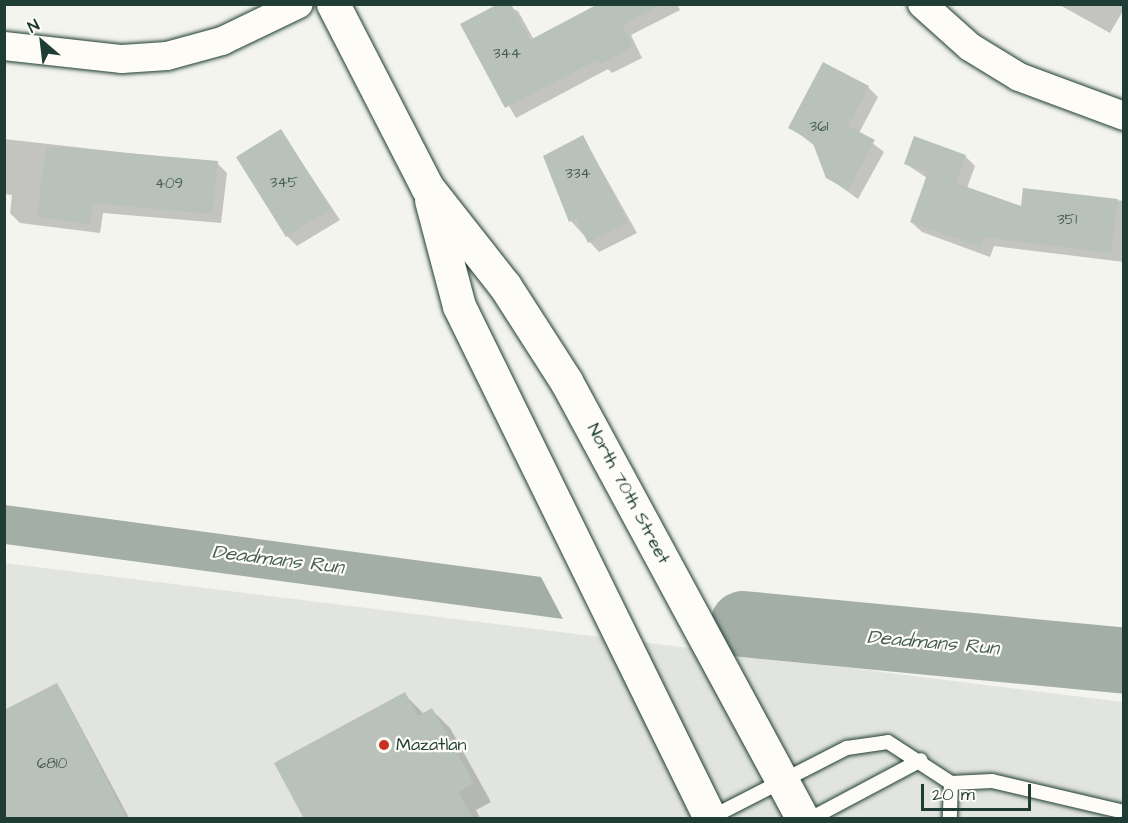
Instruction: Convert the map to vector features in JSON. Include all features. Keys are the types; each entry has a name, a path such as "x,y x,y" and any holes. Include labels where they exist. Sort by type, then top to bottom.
{"main road":[{"name":"North 70th Street","path":"333,4 427,187 505,286 566,381 802,819"},
{"name":"North 70th Street","path":"427,187 459,306 710,818"}],"street":[{"path":"4,46 122,59 167,56 222,41 299,4"},
{"path":"921,4 970,46 1019,77 1124,116"}],"lane":[{"path":"710,818 847,748 888,742 921,760 951,783 992,781 1124,812"},
{"path":"812,819 921,760"},
{"path":"950,819 951,783"}],"shaded area":[{"path":"5,563 1123,702 1123,818 5,818"}],"water":[{"path":"5,505 541,577 563,619 5,544"}],"building":[{"path":"498,4 511,4 530,40 598,4 661,4 622,25 633,47 601,64 598,59 505,108 460,24"},
{"path":"823,62 869,86 848,126 875,140 848,190 826,178 812,141 788,128"},
{"path":"281,129 331,209 286,237 236,157"},
{"path":"583,135 628,223 588,243 576,218 569,222 543,156"},
{"path":"914,136 966,155 956,183 1021,206 1023,188 1118,199 1111,253 983,237 980,247 910,222 928,172 904,164"},
{"path":"46,146 218,161 212,214 93,203 90,224 37,217"},
{"path":"57,683 127,819 4,819 4,710"},
{"name":"Mazatlan","path":"405,692 418,716 432,708 474,783 459,792 473,819 304,819 274,763"}],"waterway":[{"name":"Deadmans Run","path":"743,624 1124,661"}],"place":[{"name":"Mazatlan","path":"384,745"}]}
